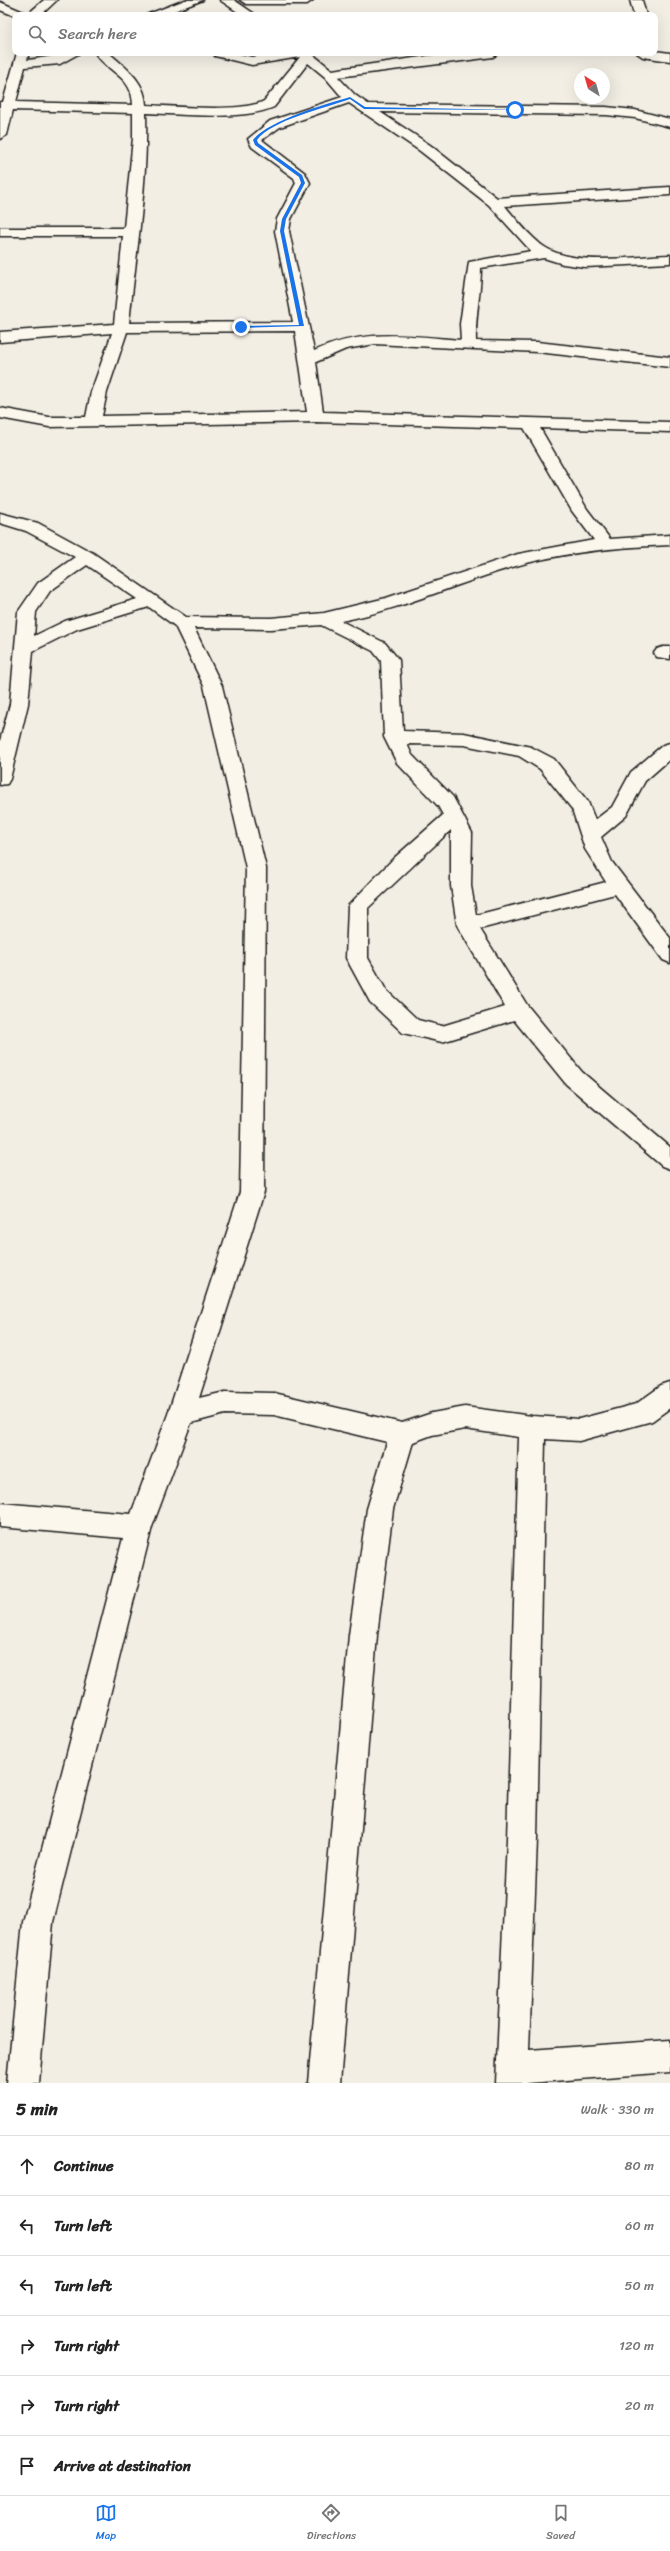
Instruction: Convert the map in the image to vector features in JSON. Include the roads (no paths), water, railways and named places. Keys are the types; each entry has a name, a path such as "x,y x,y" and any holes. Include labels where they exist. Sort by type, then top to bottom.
{"street":[{"path":"37,12 51,0"},
{"path":"167,12 197,0"},
{"path":"226,0 245,12"},
{"path":"246,0 302,1"},
{"path":"636,0 639,12"},
{"path":"284,12 302,1"},
{"path":"0,6 15,12"},
{"path":"658,55 670,57"},
{"path":"0,135 3,106 21,59 56,61 67,56"},
{"path":"93,421 99,392 121,328 132,232 140,138 139,93 133,82 104,56"},
{"path":"231,56 252,61 288,56"},
{"path":"3,106 223,111 261,108 269,104 302,56"},
{"path":"306,56 329,74 350,98 425,148 494,202 528,241 545,253 563,260 585,263 670,259"},
{"path":"329,74 459,56"},
{"path":"316,417 308,360 282,231 284,219 303,183 300,176 257,144 255,140 275,124 350,98"},
{"path":"364,108 606,111 635,114 670,123"},
{"path":"494,202 670,191"},
{"path":"0,232 132,232"},
{"path":"469,344 468,324 474,286 474,265 545,253"},
{"path":"0,337 121,328 301,326"},
{"path":"308,360 344,345 368,339 537,347 670,362"},
{"path":"0,413 49,422 316,417 670,427"},
{"path":"529,423 580,511 606,543"},
{"path":"0,518 32,527 87,557 152,600 182,623 213,686 256,868 252,1192 181,1414 140,1527 38,1922 23,2083"},
{"path":"182,623 282,623 324,619 412,596 504,563 561,549 606,543 670,540"},
{"path":"0,779 19,704 27,612 44,586 87,557"},
{"path":"24,648 71,624 119,612 152,600"},
{"path":"324,619 380,647 390,660 394,737 404,758 446,802 462,833 461,886 467,925 519,1011 574,1078 670,1160"},
{"path":"0,701 19,704"},
{"path":"394,737 464,739 524,751 547,764 581,807 604,866 620,886 662,929 670,955"},
{"path":"591,834 619,811 638,777 670,750"},
{"path":"453,817 400,864 358,906 357,958 378,996 411,1027 442,1034 519,1011"},
{"path":"467,925 620,886"},
{"path":"181,1414 225,1403 274,1404 402,1434 432,1424 466,1418 532,1427 579,1430 643,1414 670,1394"},
{"path":"532,1427 522,1840 512,2075 670,2056"},
{"path":"324,2083 363,1634 380,1509 402,1434"},
{"path":"0,1515 140,1527"}]}
